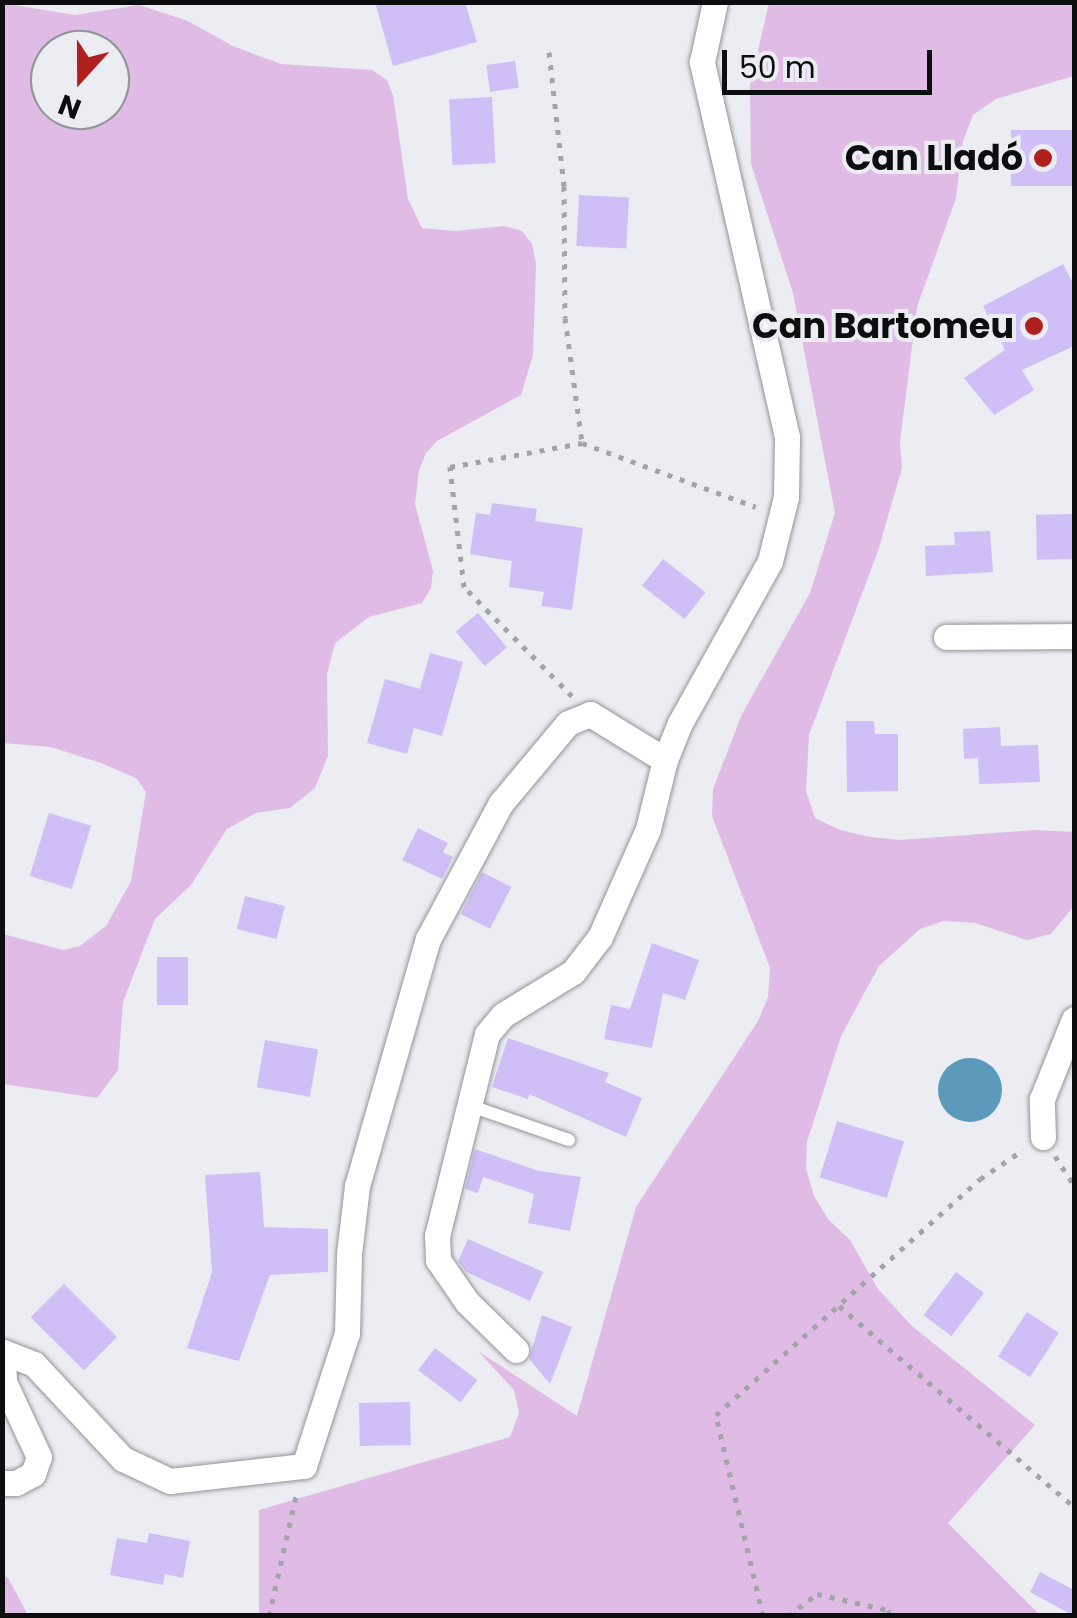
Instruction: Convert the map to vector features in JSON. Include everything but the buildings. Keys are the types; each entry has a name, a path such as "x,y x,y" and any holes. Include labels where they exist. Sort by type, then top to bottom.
{"street":[{"path":"516,1350 468,1302 438,1260 437,1236 487,1034 503,1015 573,972 600,937 648,829 665,760 680,723 770,561 782,517 787,437 702,62 715,2"},
{"path":"946,637 1074,636"},
{"path":"2,1483 16,1483 32,1474 39,1457 4,1382 3,1352 34,1364 124,1459 170,1481 304,1466 347,1333 348,1254 357,1186 428,939 501,803 568,723 590,714 665,760"},
{"path":"1042,1137 1042,1098 1074,1019"}],"lane":[{"path":"468,1104 569,1140"}],"path":[{"path":"548,52 564,186 565,318 582,443"},
{"path":"590,714 464,587 450,467 582,443 782,517"},
{"path":"762,1616 716,1415 980,1179 1042,1137"},
{"path":"839,1306 1074,1506"},
{"path":"269,1616 304,1466"},
{"path":"788,1616 816,1594 888,1610 890,1616"}],"shaded area":[{"path":"2,3 75,15 139,5 188,21 233,46 281,64 372,70 387,80 393,95 408,199 422,228 455,231 504,226 522,231 532,244 536,264 533,355 521,395 437,441 426,453 419,470 415,504 433,571 431,588 422,603 369,617 335,643 327,674 328,756 315,788 290,808 256,813 227,829 191,885 155,919 123,1002 118,1070 97,1098 3,1084 3,934 63,950 80,946 106,926 131,881 146,792 136,778 51,747 3,743"},
{"path":"769,3 1074,3 1074,76 996,99 973,115 963,141 956,198 917,307 900,442 902,468 878,551 809,735 806,791 815,818 840,830 870,837 900,840 1035,830 1074,832 1074,906 1051,934 1027,940 975,923 944,921 920,929 879,966 841,1036 807,1142 806,1169 814,1196 828,1219 850,1240 878,1289 912,1326 1035,1425 948,1523 1040,1615 259,1615 259,1510 510,1437 519,1413 514,1390 478,1351 577,1416 636,1207 758,1021 768,997 770,968 712,816 713,789 742,714 810,593 835,513 793,293 751,164 750,85"},
{"path":"3,1575 8,1578 28,1615 3,1615"}],"water":[{"path":"970,1058 993,1067 1002,1090 993,1113 970,1122 947,1113 938,1090 947,1067"}],"place":[{"name":"Can Lladó","path":"1043,158"},
{"name":"Can Bartomeu","path":"1034,326"}]}
